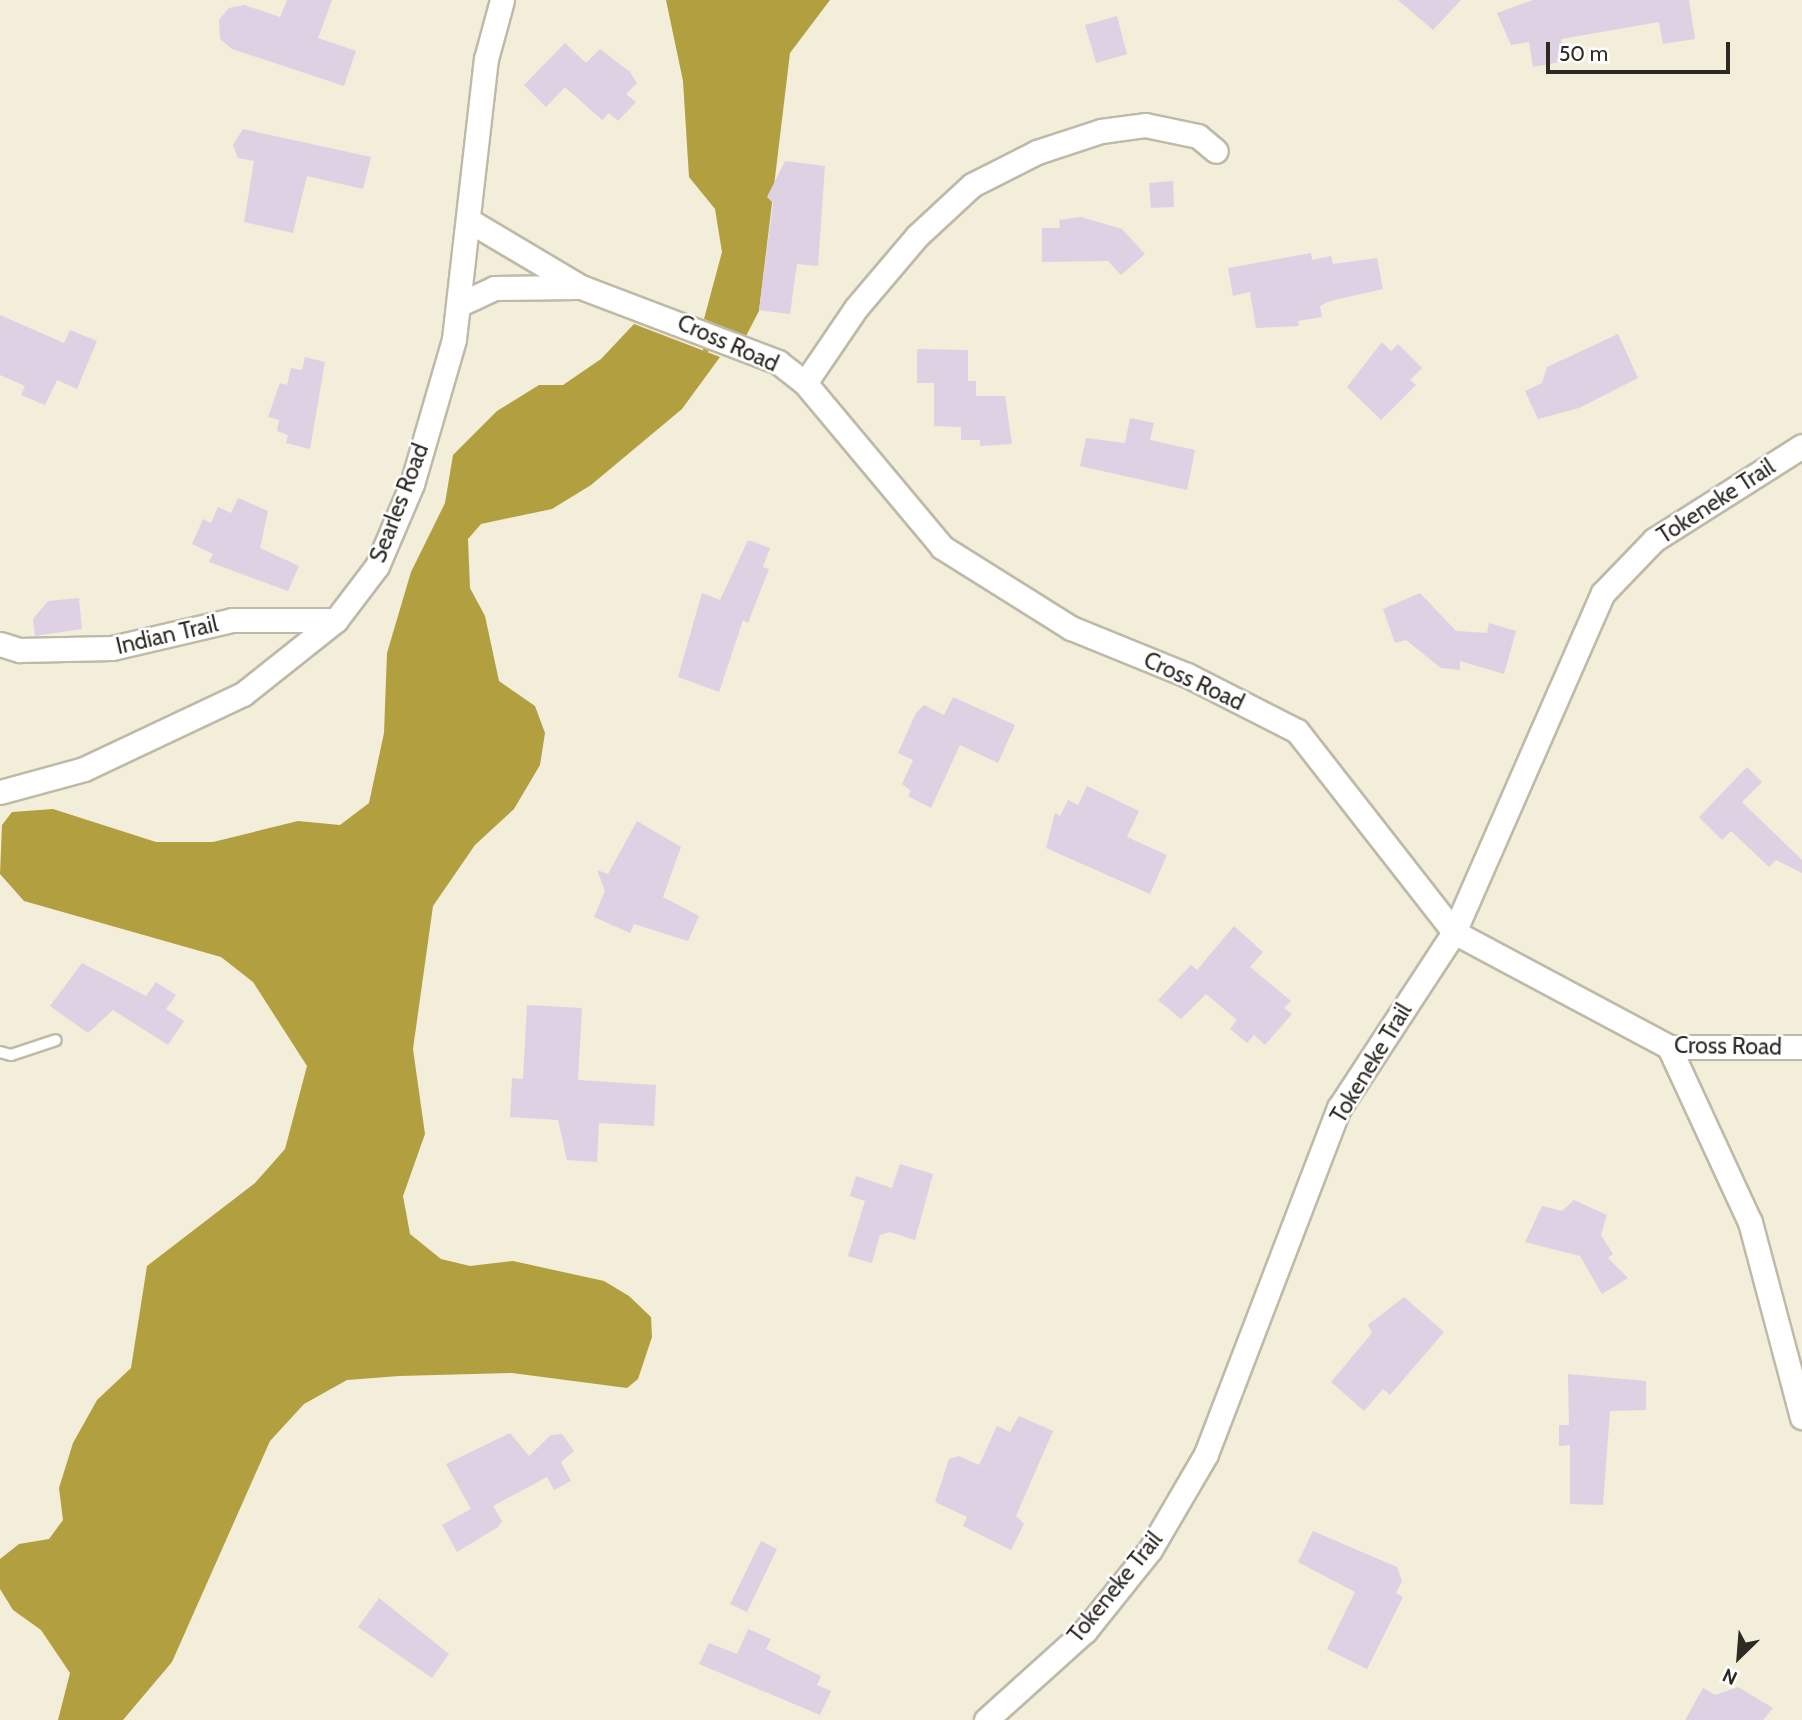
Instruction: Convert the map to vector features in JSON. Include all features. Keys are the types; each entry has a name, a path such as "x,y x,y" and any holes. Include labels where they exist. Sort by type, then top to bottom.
{"street":[{"name":"Searles Road","path":"0,792 84,769 243,694 336,620 377,566 412,484 458,305 486,59 502,0"},
{"path":"805,383 856,307 917,236 972,185 1037,152 1101,131 1145,125 1198,136 1216,151"},
{"name":"Cross Road","path":"468,220 580,287 660,313 778,362 805,383 942,548 1071,628 1187,675 1297,731 1454,932 1669,1047 1802,1047"},
{"name":"Cross Road","path":"458,305 494,288 580,287"},
{"name":"Tokeneke Trail","path":"986,1720 1085,1631 1150,1550 1236,1389 1339,1108 1454,932 1603,593 1654,540 1802,446"},
{"name":"Indian Trail","path":"0,643 20,650 112,648 232,620 336,620"},
{"path":"1669,1047 1750,1222 1802,1418"}],"lane":[{"path":"0,1052 56,1040"}],"shaded area":[{"path":"666,0 830,0 790,53 759,311 746,336 704,319 722,252 715,209 689,177 683,81"},
{"path":"634,324 720,357 682,409 591,485 552,509 481,524 468,539 470,588 485,616 499,681 535,706 545,733 540,765 514,809 475,845 433,906 413,1049 425,1134 403,1196 410,1234 441,1259 470,1266 513,1261 604,1281 629,1296 651,1317 652,1337 638,1379 627,1388 512,1373 399,1376 347,1380 304,1404 270,1441 172,1662 123,1720 58,1720 70,1673 41,1630 13,1610 0,1589 0,1559 19,1544 49,1539 63,1520 59,1488 73,1443 97,1400 131,1368 147,1266 255,1183 285,1149 307,1066 253,982 221,957 24,901 0,874 2,825 12,812 53,809 156,842 213,842 298,821 340,825 369,803 384,733 387,653 411,572 445,503 453,455 497,411 539,385 563,385 601,359"}],"building":[{"path":"287,0 332,0 318,38 356,51 344,86 232,49 220,39 219,20 229,8 244,5 280,17"},
{"path":"1398,0 1461,0 1433,30"},
{"path":"1533,0 1689,0 1695,39 1663,44 1659,22 1561,39 1565,61 1533,67 1529,42 1511,45 1497,13"},
{"path":"1117,16 1127,54 1096,63 1085,25"},
{"path":"565,43 586,63 600,49 630,72 637,83 626,94 636,102 618,121 609,113 602,120 565,87 546,107 524,85"},
{"path":"243,129 371,157 363,189 307,176 293,233 244,222 254,161 238,158 233,145"},
{"path":"785,161 825,166 818,266 797,264 790,314 759,310 773,203 767,197"},
{"path":"1173,181 1174,207 1151,208 1149,183"},
{"path":"1081,217 1122,229 1145,254 1121,275 1108,261 1042,262 1042,228 1060,228 1059,220"},
{"path":"1311,253 1312,260 1331,256 1333,264 1377,258 1383,289 1330,301 1320,306 1322,317 1298,321 1299,326 1256,328 1250,292 1233,296 1228,268"},
{"path":"0,315 64,343 70,330 97,341 77,389 57,380 45,405 21,395 25,386 0,375"},
{"path":"1618,334 1638,378 1579,408 1538,419 1525,391 1542,383 1547,367"},
{"path":"1382,342 1391,351 1398,344 1422,368 1410,380 1416,385 1381,420 1347,387"},
{"path":"917,349 968,350 968,381 976,381 976,396 1005,396 1012,444 980,446 980,440 961,440 961,427 934,426 934,383 917,383"},
{"path":"305,357 325,362 310,449 286,443 288,435 277,431 279,420 268,417 280,383 287,385 291,368 302,370"},
{"path":"1130,418 1154,423 1150,440 1195,450 1187,490 1080,466 1086,438 1125,443"},
{"path":"238,498 268,511 260,548 299,566 288,591 209,562 213,554 192,544 203,519 211,523 218,507 231,513"},
{"path":"748,540 770,548 763,567 769,569 748,623 743,620 719,692 678,677 702,593 720,600"},
{"path":"1420,593 1456,631 1487,633 1489,623 1516,631 1504,674 1460,661 1460,670 1441,668 1406,640 1395,643 1383,609"},
{"path":"79,598 82,629 35,636 33,619 48,601"},
{"path":"953,697 1015,725 998,763 960,745 931,808 908,796 911,791 902,784 913,760 898,753 916,713 924,705 944,715"},
{"path":"1747,767 1762,782 1742,802 1802,860 1802,873 1776,860 1769,867 1731,831 1722,840 1699,817"},
{"path":"1087,786 1139,811 1127,837 1167,855 1150,894 1046,848 1055,813 1060,816 1068,800 1078,805"},
{"path":"637,821 681,847 663,897 699,916 688,941 634,924 630,933 594,917 605,891 597,870 608,874"},
{"path":"1234,926 1263,952 1250,967 1291,1001 1284,1008 1292,1014 1265,1045 1254,1035 1247,1043 1230,1029 1237,1020 1206,994 1181,1019 1158,1000 1191,965 1197,970"},
{"path":"82,963 146,996 156,982 176,995 166,1009 184,1021 168,1045 113,1010 88,1033 50,1006"},
{"path":"527,1005 582,1008 578,1080 656,1085 654,1126 599,1123 597,1162 567,1160 558,1120 510,1117 512,1078 523,1079"},
{"path":"900,1164 933,1174 915,1240 890,1232 880,1235 872,1263 848,1256 865,1201 850,1196 856,1176 892,1188"},
{"path":"1574,1200 1607,1215 1601,1235 1613,1254 1608,1258 1628,1278 1602,1294 1580,1256 1525,1242 1542,1206 1562,1211"},
{"path":"1404,1297 1444,1332 1390,1395 1383,1389 1364,1411 1331,1382 1372,1333 1368,1325"},
{"path":"1568,1374 1646,1381 1646,1410 1610,1411 1603,1505 1570,1504 1570,1445 1559,1446 1559,1425 1569,1425"},
{"path":"1019,1416 1053,1431 1016,1516 1024,1524 1011,1550 963,1526 967,1517 935,1502 949,1459 959,1456 979,1465 997,1426 1010,1432"},
{"path":"510,1433 529,1456 551,1435 562,1434 574,1451 561,1462 571,1481 554,1490 547,1477 493,1506 502,1521 498,1527 457,1552 442,1525 471,1509 446,1464"},
{"path":"1313,1531 1397,1567 1402,1581 1396,1593 1403,1597 1367,1669 1327,1649 1355,1592 1298,1562"},
{"path":"761,1541 777,1549 747,1612 730,1604"},
{"path":"379,1598 449,1654 432,1678 358,1627"},
{"path":"748,1629 771,1639 766,1649 821,1676 817,1685 831,1691 820,1715 699,1664 709,1643 737,1654"},
{"path":"1738,1687 1773,1708 1763,1720 1685,1720 1703,1688 1715,1695"}],"waterway":[{"path":"706,348 716,323"}]}
